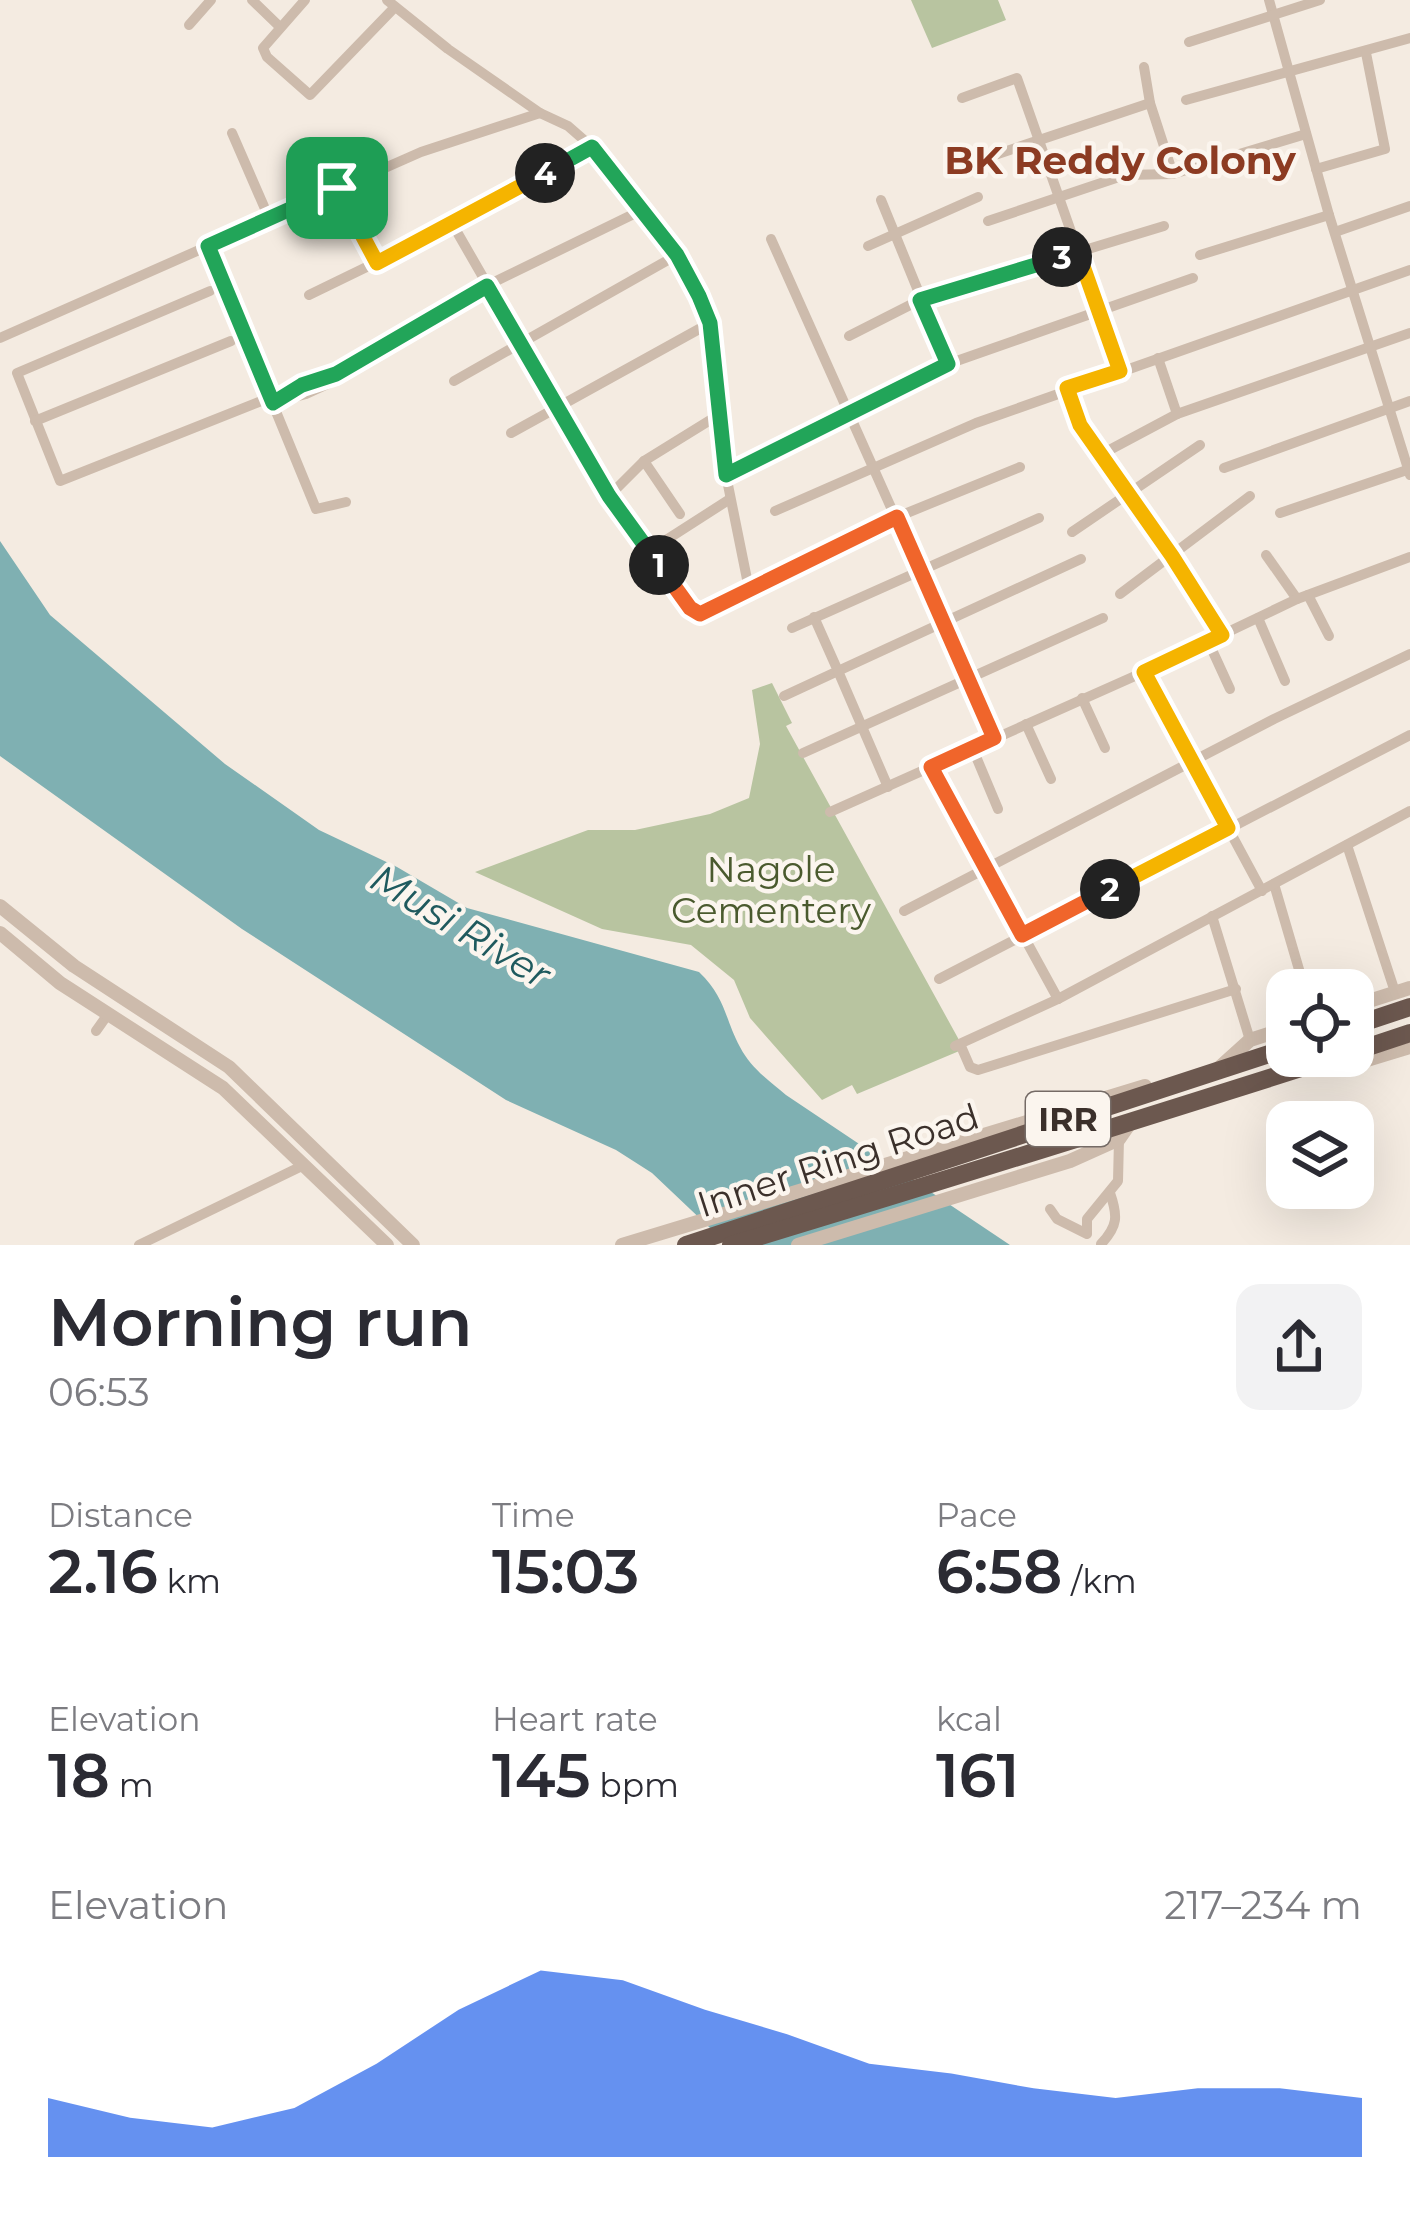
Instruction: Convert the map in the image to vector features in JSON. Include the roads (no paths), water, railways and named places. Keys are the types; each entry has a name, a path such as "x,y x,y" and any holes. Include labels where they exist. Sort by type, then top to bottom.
{"highway":[{"path":"1374,1019 1410,1007"},
{"path":"1374,1045 1410,1033"},
{"name":"IRR","path":"1215,1072 1266,1055"},
{"name":"Inner Ring Road","path":"740,1242 1215,1072"},
{"name":"Inner Ring Road","path":"686,1245 926,1174 1124,1132 1278,1077"}],"street":[{"path":"189,25 211,0"},
{"path":"252,0 280,27"},
{"path":"304,0 264,43 263,52 306,94 312,95 391,3 592,147 677,255 710,323 726,475 749,589"},
{"path":"1269,0 1329,215 1409,471 1280,513"},
{"path":"1189,42 1320,0"},
{"path":"1186,100 1410,38"},
{"path":"1316,169 1385,149 1366,53"},
{"path":"1144,67 1150,103 1174,174"},
{"path":"962,98 1017,77 1120,371"},
{"path":"952,169 1150,103"},
{"path":"0,338 421,152 540,113"},
{"path":"232,133 268,218"},
{"path":"988,221 1125,175 1174,174 1306,134"},
{"path":"310,295 453,225 592,147"},
{"path":"337,188 377,263"},
{"path":"868,246 978,197"},
{"path":"880,200 948,364"},
{"path":"1335,232 1410,206"},
{"path":"210,291 17,373 60,481 336,374 487,286 642,210"},
{"path":"1200,255 1329,215"},
{"path":"453,225 609,496 690,608 700,614 897,517 1020,466"},
{"path":"849,336 920,300 1164,226"},
{"path":"771,239 994,738"},
{"path":"208,246 316,509 346,502"},
{"path":"454,381 677,255"},
{"path":"775,511 1067,388 1410,270"},
{"path":"726,475 948,364 1193,278"},
{"path":"511,433 710,323"},
{"path":"1100,455 1178,414 1410,334"},
{"path":"35,421 231,341"},
{"path":"1158,358 1178,414"},
{"path":"1067,388 1080,425 1222,635"},
{"path":"1224,468 1410,400"},
{"path":"609,496 644,461 720,414"},
{"path":"1072,532 1200,445"},
{"path":"644,461 680,514"},
{"path":"1120,594 1250,496"},
{"path":"649,550 730,499"},
{"path":"792,628 1039,518"},
{"path":"1266,554 1329,636"},
{"path":"830,812 1303,597 1410,557"},
{"path":"784,696 1081,560"},
{"path":"814,617 888,787"},
{"path":"803,753 1102,618"},
{"path":"1258,618 1285,681"},
{"path":"1208,641 1230,689"},
{"path":"904,911 1410,654"},
{"path":"1144,672 1228,828 1268,887 1297,969"},
{"path":"1082,698 1105,748"},
{"path":"1026,724 1051,779"},
{"path":"939,979 1410,735"},
{"path":"972,747 998,809"},
{"path":"931,767 1058,999"},
{"path":"1236,988 978,1070 970,1067 957,1046 1058,999 1410,812"},
{"path":"1347,845 1403,990 1374,999"},
{"path":"0,907 74,966 229,1067 413,1245"},
{"path":"1212,916 1250,1040"},
{"path":"0,933 26,958 208,1077 387,1245"},
{"path":"96,1031 108,1014"},
{"path":"1215,1072 1250,1040 1266,1035"},
{"path":"1374,1058 1410,1048"},
{"path":"622,1245 1154,1083 1184,1082"},
{"path":"798,1245 1070,1160 1124,1132"},
{"path":"1087,1234 1087,1219 1118,1181 1124,1132"},
{"path":"139,1245 304,1165"},
{"path":"1050,1209 1057,1219 1101,1245 1114,1230 1117,1214 1110,1192"}],"water":[{"name":"Musi River","path":"0,541 50,615 225,764 319,830 397,867 467,908 699,972 720,999 744,1054 766,1079 1010,1245 728,1245 652,1173 616,1150 506,1100 242,929 0,756"}],"district":[{"name":"BK Reddy Colony","path":"1120,160"}],"park label":[{"name":"Nagole Cementery","path":"771,890"}]}
